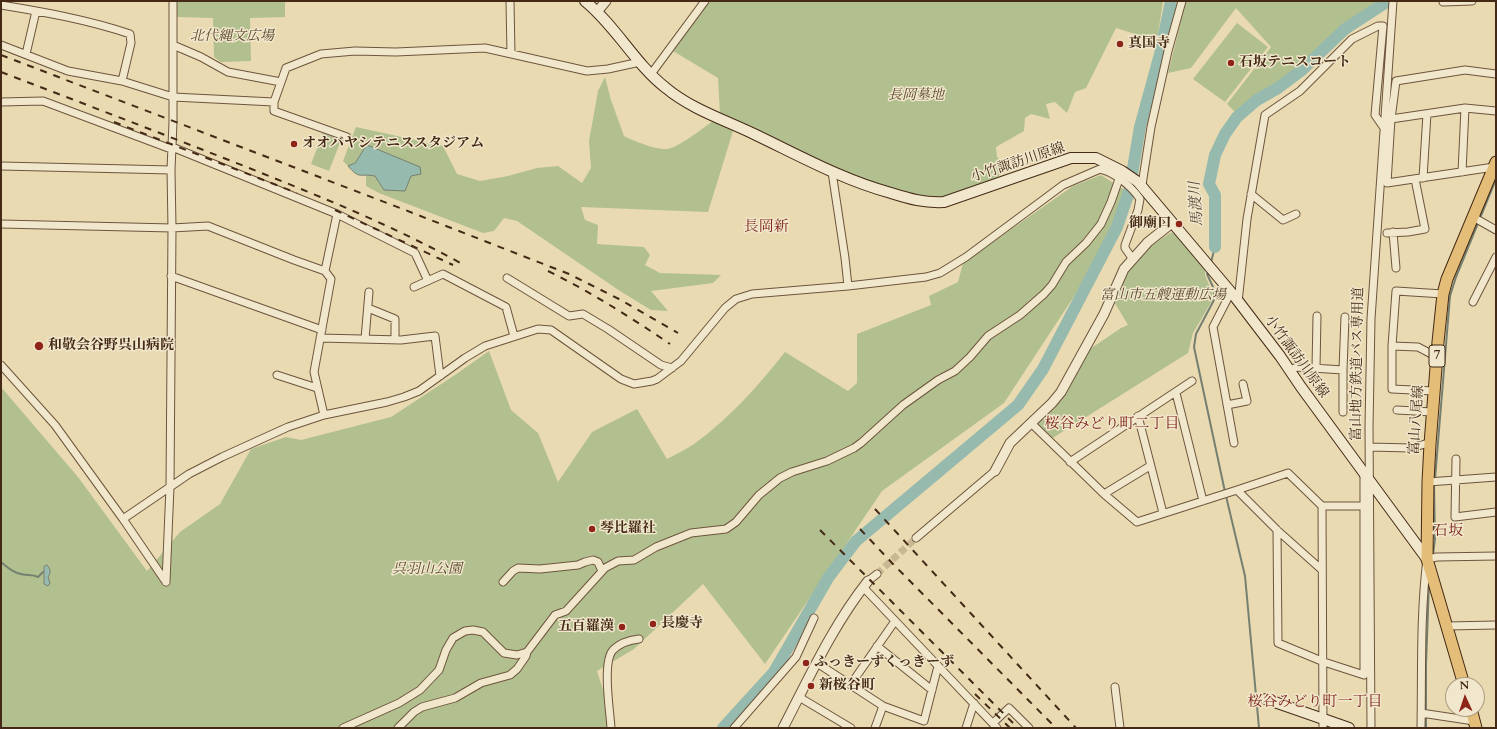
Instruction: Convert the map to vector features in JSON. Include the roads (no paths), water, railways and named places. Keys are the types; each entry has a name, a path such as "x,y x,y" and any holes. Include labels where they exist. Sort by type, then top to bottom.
{"main road":[{"name":"小竹諏訪川原線","path":"591,5 651,74 665,88 689,104 832,172 866,186 928,203 944,202 1071,158 1096,158 1121,175 1140,184 1231,292 1290,370 1427,559"},
{"name":"富山八尾線","path":"1462,677 1427,559 1428,482 1432,412 1436,356 1443,294 1447,279 1495,165"},
{"path":"1266,699 1323,724 1350,728"}],"street":[{"path":"1,365 54,425 124,519 166,582 170,487 173,1"},
{"path":"510,1 511,54"},
{"path":"591,5 606,1"},
{"path":"651,74 705,1"},
{"path":"1140,184 1168,51 1182,1"},
{"name":"富山地方鉄道バス専用道","path":"1371,728 1367,477 1370,447 1370,319 1393,1"},
{"path":"1443,2 1472,1"},
{"path":"1,5 36,11 130,34 131,43 122,81"},
{"path":"26,54 36,11"},
{"path":"1238,302 1252,194 1265,116 1300,91 1352,39 1378,26 1383,26 1375,115 1384,128"},
{"path":"1,45 68,71 122,81 173,97 274,102"},
{"path":"173,45 201,57 228,72 281,82"},
{"path":"347,138 274,111 274,102 286,68 321,54 355,51 396,52 485,48 587,70 608,69 640,62"},
{"path":"1495,165 1462,172 1387,183 1391,119 1396,81 1465,70 1496,74"},
{"path":"1,102 43,102 171,148 337,214 415,253 428,281"},
{"path":"1391,119 1466,108 1496,111"},
{"path":"1462,172 1466,108"},
{"path":"1423,178 1427,114"},
{"path":"1,166 171,170"},
{"path":"124,519 189,474 240,449 288,427 324,415 387,402 419,391 465,358 485,346 538,329 551,330 621,379 634,384 652,382 681,361 725,308 736,299 752,294 848,286 926,277 940,273 966,257 1063,185 1100,170 1106,170 1121,175 1140,199 1138,210 1125,244 1132,258"},
{"path":"832,172 848,286"},
{"path":"398,728 410,715 422,707 454,698 480,683 510,675 517,669 527,652 555,615 566,611 602,571 611,564 618,561 634,560 656,547 691,533 726,529 736,522 758,495 780,478 792,472 827,461 861,443 903,405 938,380 955,371 970,357 988,336 1020,315 1044,294 1052,285 1066,262 1086,243 1101,224 1121,175"},
{"path":"1396,268 1390,232 1425,229 1415,179"},
{"path":"1252,194 1283,220 1296,214"},
{"path":"325,271 337,214"},
{"path":"1473,217 1496,230"},
{"path":"916,538 995,471 1010,443 1061,392 1104,314 1124,269 1132,258 1148,242 1172,223"},
{"path":"1,224 172,228 208,226 325,271 331,279 314,372 324,415"},
{"path":"1473,302 1496,257"},
{"path":"414,287 443,274 506,307 514,336"},
{"path":"171,276 321,334 365,339 395,340 435,336 440,376"},
{"path":"507,278 569,316 583,314 661,365 672,368"},
{"path":"1434,391 1392,389 1392,346 1396,291 1443,294"},
{"path":"365,339 369,292"},
{"path":"1231,292 1213,327 1234,443"},
{"path":"368,308 394,319 395,340"},
{"path":"1316,368 1317,316"},
{"path":"1343,412 1345,317"},
{"path":"1392,346 1418,347 1436,356"},
{"path":"1290,370 1297,367 1343,370"},
{"path":"276,375 317,388"},
{"path":"1070,462 1192,381"},
{"path":"1227,405 1247,401 1243,384"},
{"path":"1176,393 1203,501"},
{"path":"1397,410 1432,412"},
{"path":"1138,416 1163,514"},
{"path":"1031,423 1104,494 1137,522 1288,473 1322,506 1365,506"},
{"path":"1370,447 1411,448 1430,444"},
{"path":"1456,459 1455,518 1496,512"},
{"path":"1104,494 1150,466"},
{"path":"1277,530 1278,643 1324,662 1364,675 1365,506 1367,477"},
{"path":"1428,482 1496,477"},
{"path":"1237,490 1277,530 1322,570"},
{"path":"1322,506 1324,662 1323,724"},
{"path":"1421,728 1424,581 1427,559 1437,557 1496,556"},
{"path":"503,582 513,571 518,568 540,569 578,565 592,560 598,562 602,571"},
{"path":"783,728 817,662 853,600 866,584 878,574"},
{"path":"866,584 895,621 995,726 1009,708 1029,728"},
{"path":"734,728 796,657 814,618"},
{"path":"851,684 895,621"},
{"path":"1447,626 1496,625"},
{"path":"342,728 399,703 420,690 440,670 446,650 453,638 465,631 473,630 483,632 504,654 517,655 527,652"},
{"path":"611,728 607,670 609,657 613,650 622,644 630,640 639,639"},
{"path":"877,646 932,690"},
{"path":"817,662 882,706 924,721 938,666"},
{"path":"1115,687 1120,728"},
{"path":"799,697 851,728"},
{"path":"966,728 974,703"},
{"path":"874,728 882,706"},
{"path":"1421,713 1475,725"}],"water":[{"path":"367,145 420,167 421,174 411,176 405,191 384,190 375,176 358,175 348,166 355,163"},
{"path":"47,565 50,571 48,577 50,583 48,586 44,584 44,567"}],"waterway":[{"path":"723,728 774,672 828,578 856,541 1018,405 1043,369 1117,227 1129,192 1140,127 1160,54 1171,1"},
{"name":"馬渡川","path":"1215,247 1215,195 1209,184 1215,155 1225,134 1237,117 1257,100 1278,88 1302,70 1345,29 1388,1"},
{"path":"1435,479 1450,296 1456,277 1496,179"},
{"path":"1211,262 1215,247"},
{"path":"1208,272 1207,274 1213,287 1215,298 1196,334 1194,347 1225,492"},
{"path":"1433,555 1435,539 1434,484"},
{"path":"1226,496 1245,576 1259,728"},
{"path":"1,562 10,570 26,575 38,577 43,572"},
{"path":"1426,728 1426,665 1429,583"}],"tunnel":[{"path":"877,574 916,538"}],"railway":[{"path":"1,55 569,274 619,299 678,333"},
{"path":"1,72 214,154 328,200 411,237 464,265"},
{"path":"114,122 297,193"},
{"path":"335,210 453,265"},
{"path":"548,271 580,287 670,344"},
{"path":"875,509 1076,728"},
{"path":"860,529 1056,728"},
{"path":"820,530 1018,728"},
{"path":"975,694 1010,728"}],"place":[{"name":"真国寺","path":"1120,44"},
{"name":"石坂テニスコート","path":"1231,63"},
{"name":"オオバヤシテニススタジアム","path":"294,144"},
{"name":"御廟口","path":"1179,224"},
{"name":"和敬会谷野呉山病院","path":"39,346"},
{"name":"琴比羅社","path":"592,529"},
{"name":"長慶寺","path":"653,624"},
{"name":"五百羅漢","path":"622,627"},
{"name":"ふっきーずくっきーず","path":"806,663"},
{"name":"新桜谷町","path":"811,686"}],"district":[{"name":"長岡新","path":"766,228"},
{"name":"桜谷みどり町二丁目","path":"1112,425"},
{"name":"石坂","path":"1448,532"},
{"name":"桜谷みどり町一丁目","path":"1315,703"}],"park label":[{"name":"北代縄文広場","path":"232,37"},
{"name":"長岡墓地","path":"916,96"},
{"name":"富山市五艘運動広場","path":"1163,296"},
{"name":"呉羽山公園","path":"427,570"}]}
